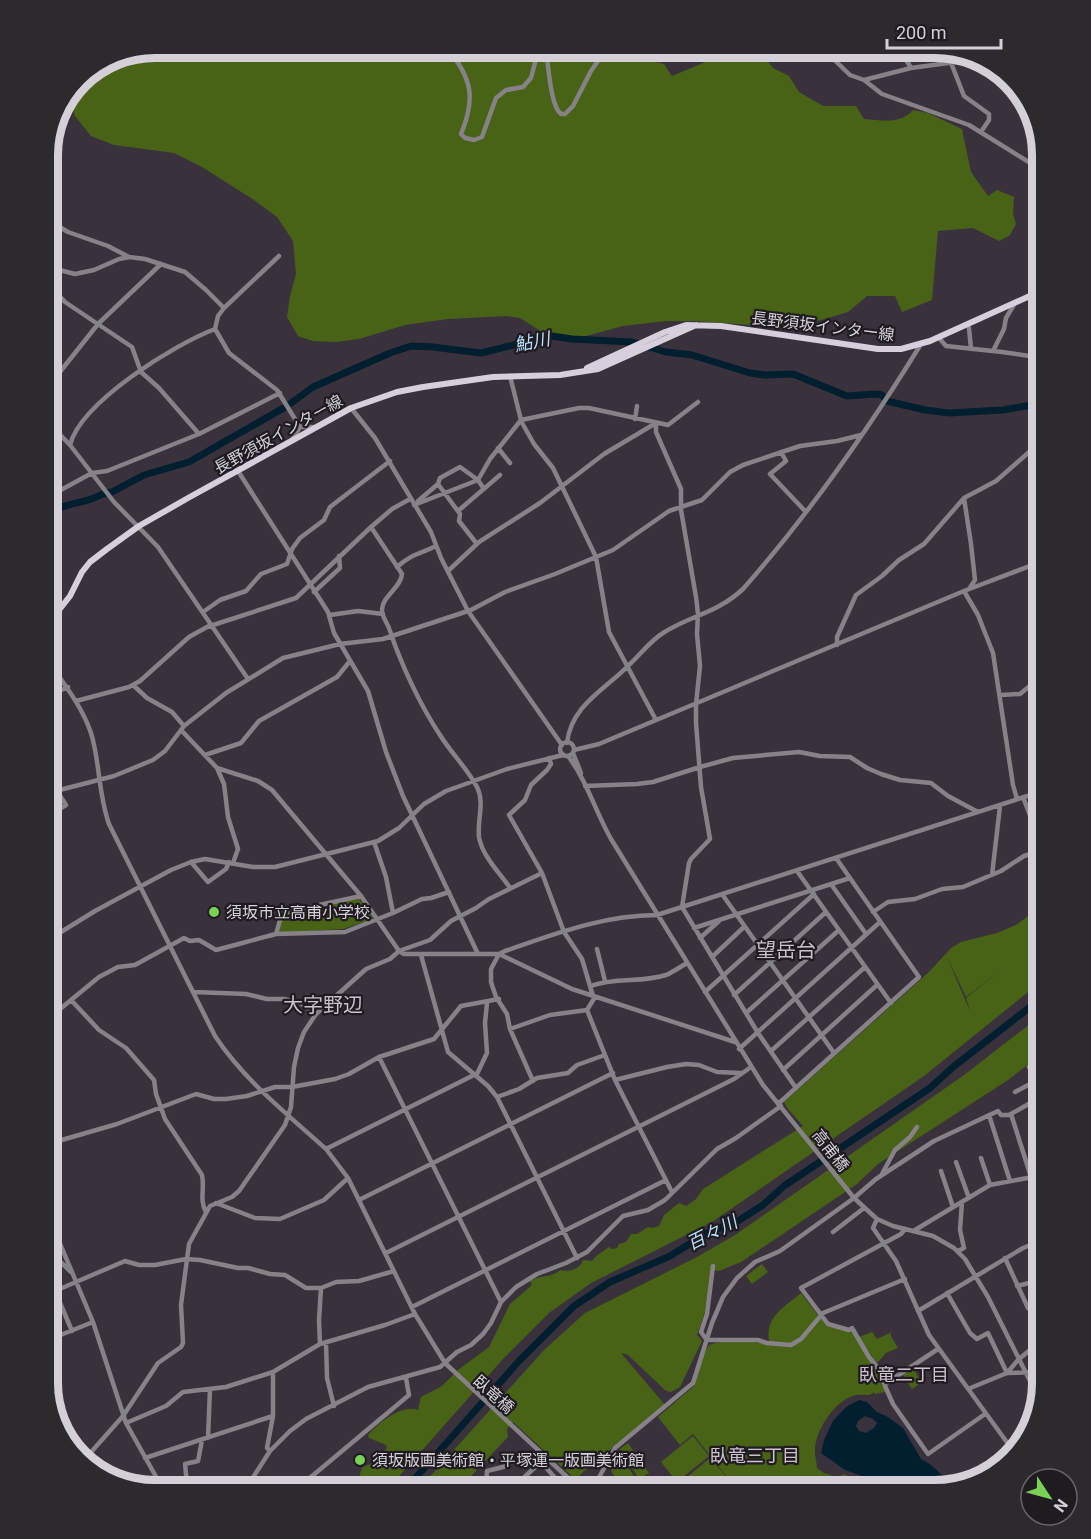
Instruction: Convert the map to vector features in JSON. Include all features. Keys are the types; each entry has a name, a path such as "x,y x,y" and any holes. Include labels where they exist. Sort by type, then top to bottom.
{"main road":[{"name":"長野須坂インター線","path":"572,374 676,327 696,325 721,326 878,349 901,349 939,338 1033,294"},
{"name":"長野須坂インター線","path":"59,611 70,597 82,572 90,562 139,526 351,408 397,392 510,376 572,374 598,369 696,325"}],"street":[{"path":"455,58 469,83 470,106 461,134 465,138 474,140 482,137 499,94 506,90 524,87 530,81 535,58"},
{"path":"547,58 548,76 556,108 561,114 565,114 573,106 599,59"},
{"path":"833,59 850,75 864,80 891,98 969,125 1033,165"},
{"path":"906,59 911,68"},
{"path":"864,80 911,68 960,62"},
{"path":"953,63 964,96 989,114 989,120 981,132"},
{"path":"59,227 129,257"},
{"path":"279,255 224,308 218,316 215,329 233,356 280,393 300,426"},
{"path":"59,270 75,274 86,273 119,259 129,257 145,259 184,272 224,308"},
{"path":"59,373 98,324 162,264"},
{"path":"59,296 132,347 141,372 171,401 199,434"},
{"path":"993,351 1015,303"},
{"path":"969,328 971,349"},
{"path":"70,445 92,411 117,388 181,345 215,329"},
{"path":"939,338 946,346 1033,357"},
{"path":"567,748 569,730 586,702 627,668 663,633 730,601 743,589 806,512 876,414 921,344"},
{"path":"510,376 521,421 534,444 554,468 596,557 609,632 656,720"},
{"path":"59,492 93,475 199,434 280,393"},
{"path":"414,505 478,480 498,448 521,421 579,408 589,408 656,423 671,424 698,402"},
{"path":"635,418 637,406"},
{"name":"高甫橋","path":"351,408 390,461 431,532 468,611 546,723 567,748 600,821 739,1049 854,1198 877,1219"},
{"path":"448,571 477,544 540,503 604,454 649,430 656,423"},
{"path":"656,423 656,432 681,489 681,507 694,577 700,666 696,704 700,766 710,839 689,863 682,907 734,995 796,1088"},
{"path":"300,426 316,426"},
{"path":"292,440 300,426"},
{"path":"59,433 114,502 158,547 248,679"},
{"path":"58,791 99,780 153,760 165,751 183,728 248,679 283,658 340,644 368,642 391,637 468,611 505,592 613,550 669,511 702,500 736,469 800,446 861,435"},
{"path":"498,448 510,463"},
{"path":"837,645 837,637 856,595 899,560 924,544 964,498 996,481 1033,449"},
{"path":"781,452 786,461 770,474 806,512"},
{"path":"1030,452 1033,467"},
{"path":"203,612 220,600 246,591 261,574 287,564 300,538 324,520 330,507 390,461"},
{"path":"414,505 438,484 440,478 460,467 478,480 484,489"},
{"path":"238,471 330,615 334,633 368,690 386,752 412,816 478,954"},
{"path":"458,511 500,475"},
{"path":"438,484 458,511 459,521 477,544"},
{"path":"964,498 975,580 967,590"},
{"path":"76,701 133,685 147,677 189,637 212,626 296,598 370,527 392,509 410,499"},
{"path":"370,527 402,574 402,579 382,608 391,637 438,733 466,768 473,781 480,796 478,834 480,842 510,888"},
{"path":"398,567 412,554 436,546"},
{"path":"314,592 340,568 339,556"},
{"path":"58,934 141,886 191,862 205,859 254,867 275,867 374,842 399,828 435,797 473,781 529,762 549,758 567,748 599,744 967,590 1033,565"},
{"path":"322,573 328,581"},
{"path":"967,590 991,646 1001,695 1013,785 1031,818"},
{"path":"330,615 358,611 383,614"},
{"path":"205,755 241,743 259,721 337,677 350,661"},
{"name":"臥竜橋","path":"59,675 76,701 91,733 102,804 109,824 215,1036 228,1056 262,1091 326,1149 348,1178 411,1307 445,1363 570,1480"},
{"path":"1001,695 1020,694 1033,683"},
{"path":"133,685 147,698 172,712 217,768 224,784 228,817 238,849 226,869 208,882 191,862"},
{"path":"59,691 68,687"},
{"path":"585,786 653,782 700,766 733,758 799,752 820,756 850,757 881,774 900,780 931,783 948,796 978,812"},
{"path":"549,758 551,764 547,770 531,785 525,800 509,816 542,873 564,932 582,959 594,996 587,1010 615,1080 672,1192"},
{"path":"217,768 258,781 272,790 361,896 399,951 404,954 421,955 499,954 550,935 611,918 657,915 1033,794"},
{"path":"58,793 66,805 58,810"},
{"path":"992,875 1000,806"},
{"path":"374,842 386,877 393,914"},
{"path":"873,912 888,902 915,899 942,888 963,887 1001,871 1024,855 1033,853"},
{"path":"250,1480 270,1451 306,1419 368,1387 440,1368 457,1352 471,1345 483,1334 501,1302 516,1287 537,1274 577,1258 598,1243 623,1216 648,1210 665,1200 717,1149 736,1138 780,1105 919,977 836,858"},
{"path":"797,871 891,1003"},
{"path":"90,1454 123,1416 158,1363 181,1347 183,1343 181,1305 189,1244 210,1206 232,1197 239,1191 278,1138 291,1107 294,1066 304,1032 316,1014 366,969 390,959 399,951 430,940 445,926 461,916 542,873"},
{"path":"694,928 850,878"},
{"path":"831,884 866,934"},
{"path":"58,1010 99,976 118,967 135,965 184,938 190,941 200,940 216,950 276,934 345,932 393,914 422,899 450,892"},
{"path":"705,992 812,892"},
{"path":"722,894 834,1053"},
{"path":"276,934 282,913 361,896"},
{"path":"734,995 826,912"},
{"path":"700,938 721,919"},
{"path":"739,1049 880,922"},
{"path":"712,957 744,927"},
{"path":"746,1013 839,930"},
{"path":"597,949 605,981"},
{"path":"499,954 560,984 735,1042"},
{"path":"499,954 491,972 492,986 507,1014 510,1029 533,1081"},
{"path":"421,955 448,1052 488,1086 496,1097 577,1258"},
{"path":"591,986 605,981 667,975 687,963"},
{"path":"771,1051 865,967"},
{"path":"783,1070 877,985"},
{"path":"194,992 238,993 267,999 284,999 300,1003 316,1014"},
{"path":"58,1141 161,1108 196,1094 226,1100 275,1087 292,1087 335,1079 379,1057 434,1039 461,1006 499,999"},
{"path":"71,1000 99,1030 126,1048 154,1080 161,1108 169,1127 202,1175 204,1185 201,1204 206,1212"},
{"path":"326,1149 475,1076 487,1053 485,1023 487,1003"},
{"path":"510,1029 549,1015 587,1010"},
{"path":"496,1097 519,1089 537,1078 568,1073 577,1065 605,1055"},
{"path":"379,1057 501,1302"},
{"path":"615,1080 686,1064 699,1065 717,1072 743,1073"},
{"path":"1029,1066 1033,1070"},
{"path":"386,1253 639,1127 751,1067"},
{"path":"359,1200 613,1073"},
{"path":"1016,1092 1033,1083"},
{"path":"598,1480 615,1449 693,1383 706,1340 723,1297 737,1278 755,1263 780,1251 854,1198 880,1176 934,1140 998,1111 1004,1116 1033,1102"},
{"path":"915,1230 990,1185 1031,1177 1011,1114"},
{"path":"989,1115 1010,1181"},
{"path":"880,1176 895,1150 917,1127"},
{"path":"981,1158 990,1185"},
{"path":"956,1162 969,1198"},
{"path":"941,1171 953,1207"},
{"path":"216,1203 255,1218 280,1219 324,1200 348,1178"},
{"path":"411,1307 666,1180"},
{"path":"958,1251 964,1248 960,1230 962,1202"},
{"path":"833,1232 864,1208"},
{"path":"1009,1446 929,1335 896,1261 873,1228 877,1219 933,1236 947,1242 958,1251 977,1276 1033,1388"},
{"path":"905,1229 901,1234 801,1288 828,1323 849,1330 852,1328 881,1372 893,1404 928,1454 985,1414"},
{"path":"58,1239 93,1322 126,1424 158,1480"},
{"path":"918,1311 1005,1258 1033,1244"},
{"path":"58,1290 125,1261 155,1264 186,1258 285,1275 306,1288 321,1288 336,1282 359,1281 394,1271"},
{"path":"1005,1258 1028,1308 1033,1311"},
{"path":"58,1260 73,1274"},
{"path":"706,1340 701,1332 707,1314 713,1266"},
{"path":"706,1340 758,1341 791,1345 801,1339 821,1315 846,1302 905,1279"},
{"path":"1017,1287 1033,1282"},
{"path":"321,1288 319,1320 329,1392 334,1406"},
{"path":"58,1293 72,1331"},
{"path":"947,1293 970,1333 977,1339 988,1333 1007,1373"},
{"path":"126,1424 166,1406 183,1392 226,1387 273,1372 323,1343 415,1314"},
{"path":"58,1336 93,1322"},
{"path":"885,1384 938,1348"},
{"path":"1007,1373 1033,1348"},
{"path":"270,1451 267,1448 273,1416 273,1372"},
{"path":"968,1389 1007,1373 1033,1373"},
{"path":"307,1480 409,1395 406,1378"},
{"path":"208,1438 210,1389"},
{"path":"145,1458 273,1416"},
{"path":"187,1480 185,1464 198,1461 202,1440"},
{"path":"521,1480 541,1462 557,1480"},
{"path":"486,1480 487,1471 507,1466"}],"green space":[{"path":"156,58 650,59 649,61 664,64 672,76 709,59 766,59 773,68 789,76 799,92 823,106 856,106 864,119 884,121 902,118 913,110 928,113 962,129 971,172 988,196 997,190 1014,197 1013,214 1016,224 1010,235 999,241 973,228 938,231 932,300 902,312 895,296 867,296 848,312 794,328 666,321 623,326 575,339 553,339 520,318 506,316 448,319 405,325 359,339 336,342 313,341 298,336 287,317 296,274 293,241 277,217 202,167 174,153 114,145 91,136 75,116 72,108 75,102 87,87 102,75 137,60"},
{"path":"359,898 373,919 343,929 277,933 283,914"},
{"path":"1033,912 1033,988 924,1076 712,1222 591,1283 549,1313 503,1359 396,1480 356,1480 362,1468 377,1462 387,1448 386,1445 369,1438 368,1435 384,1420 398,1412 418,1410 421,1397 442,1386 458,1370 489,1347 510,1304 532,1285 530,1281 560,1270 574,1270 583,1260 592,1261 609,1247 617,1248 619,1244 626,1242 631,1234 637,1234 648,1227 659,1226 664,1215 679,1203 686,1206 696,1199 703,1189 803,1126 784,1102 929,972 951,948 961,942 997,933 1016,925","holes":["946,955 966,997 1001,970 966,998 970,1011"]},
{"path":"1033,1022 1033,1061 1008,1080 878,1164 857,1184 741,1262 719,1271 711,1270 705,1312 697,1335 702,1341 680,1387 671,1392 666,1391 628,1355 621,1353 665,1405 576,1480 513,1422 507,1429 508,1437 467,1480 427,1480 545,1349 585,1313 697,1257 735,1235 964,1075"},
{"path":"762,1264 768,1272 752,1284 746,1276"},
{"path":"801,1293 818,1315 802,1337 790,1344 769,1341 770,1325 777,1313"},
{"path":"821,1317 828,1325 852,1330 881,1373 885,1392 849,1397 828,1416 816,1441 817,1468 839,1478 843,1474 859,1480 729,1480 693,1434 680,1445 658,1417 694,1386 704,1353 709,1345 740,1341 791,1346"},
{"path":"890,1329 898,1348 886,1353 877,1363 859,1337 872,1332 877,1339 890,1333"},
{"path":"914,1368 921,1383 912,1389 903,1375"},
{"path":"693,1436 709,1456 679,1480 675,1480 661,1462"},
{"path":"628,1443 649,1473 639,1479 620,1449"},
{"path":"619,1451 636,1480 616,1480 609,1466"},
{"path":"710,1458 725,1475 719,1480 684,1480"}],"water":[{"path":"859,1400 867,1402 877,1412 903,1428 921,1459 947,1480 873,1480 845,1470 821,1453 833,1421 846,1407","holes":["865,1416 877,1423 866,1433 859,1431 856,1426 858,1421"]}],"waterway":[{"name":"鮎川","path":"59,508 112,492 144,475 189,462 287,406 313,387 411,346 481,353 551,336 632,342 666,352 692,355 750,373 793,374 847,396 877,394 882,395 887,401 925,410 949,413 1003,410 1033,405"},
{"name":"百々川","path":"414,1480 519,1361 574,1306 610,1282 670,1256 707,1233 738,1221 763,1205 784,1186 930,1088 953,1067 1033,1005"}],"place":[{"name":"須坂市立高甫小学校","path":"214,912"},
{"name":"須坂版画美術館・平塚運一版画美術館","path":"360,1460"}],"district":[{"name":"望岳台","path":"786,950"},
{"name":"大字野辺","path":"323,1005"},
{"name":"臥竜二丁目","path":"904,1375"},
{"name":"臥竜三丁目","path":"755,1456"}]}
